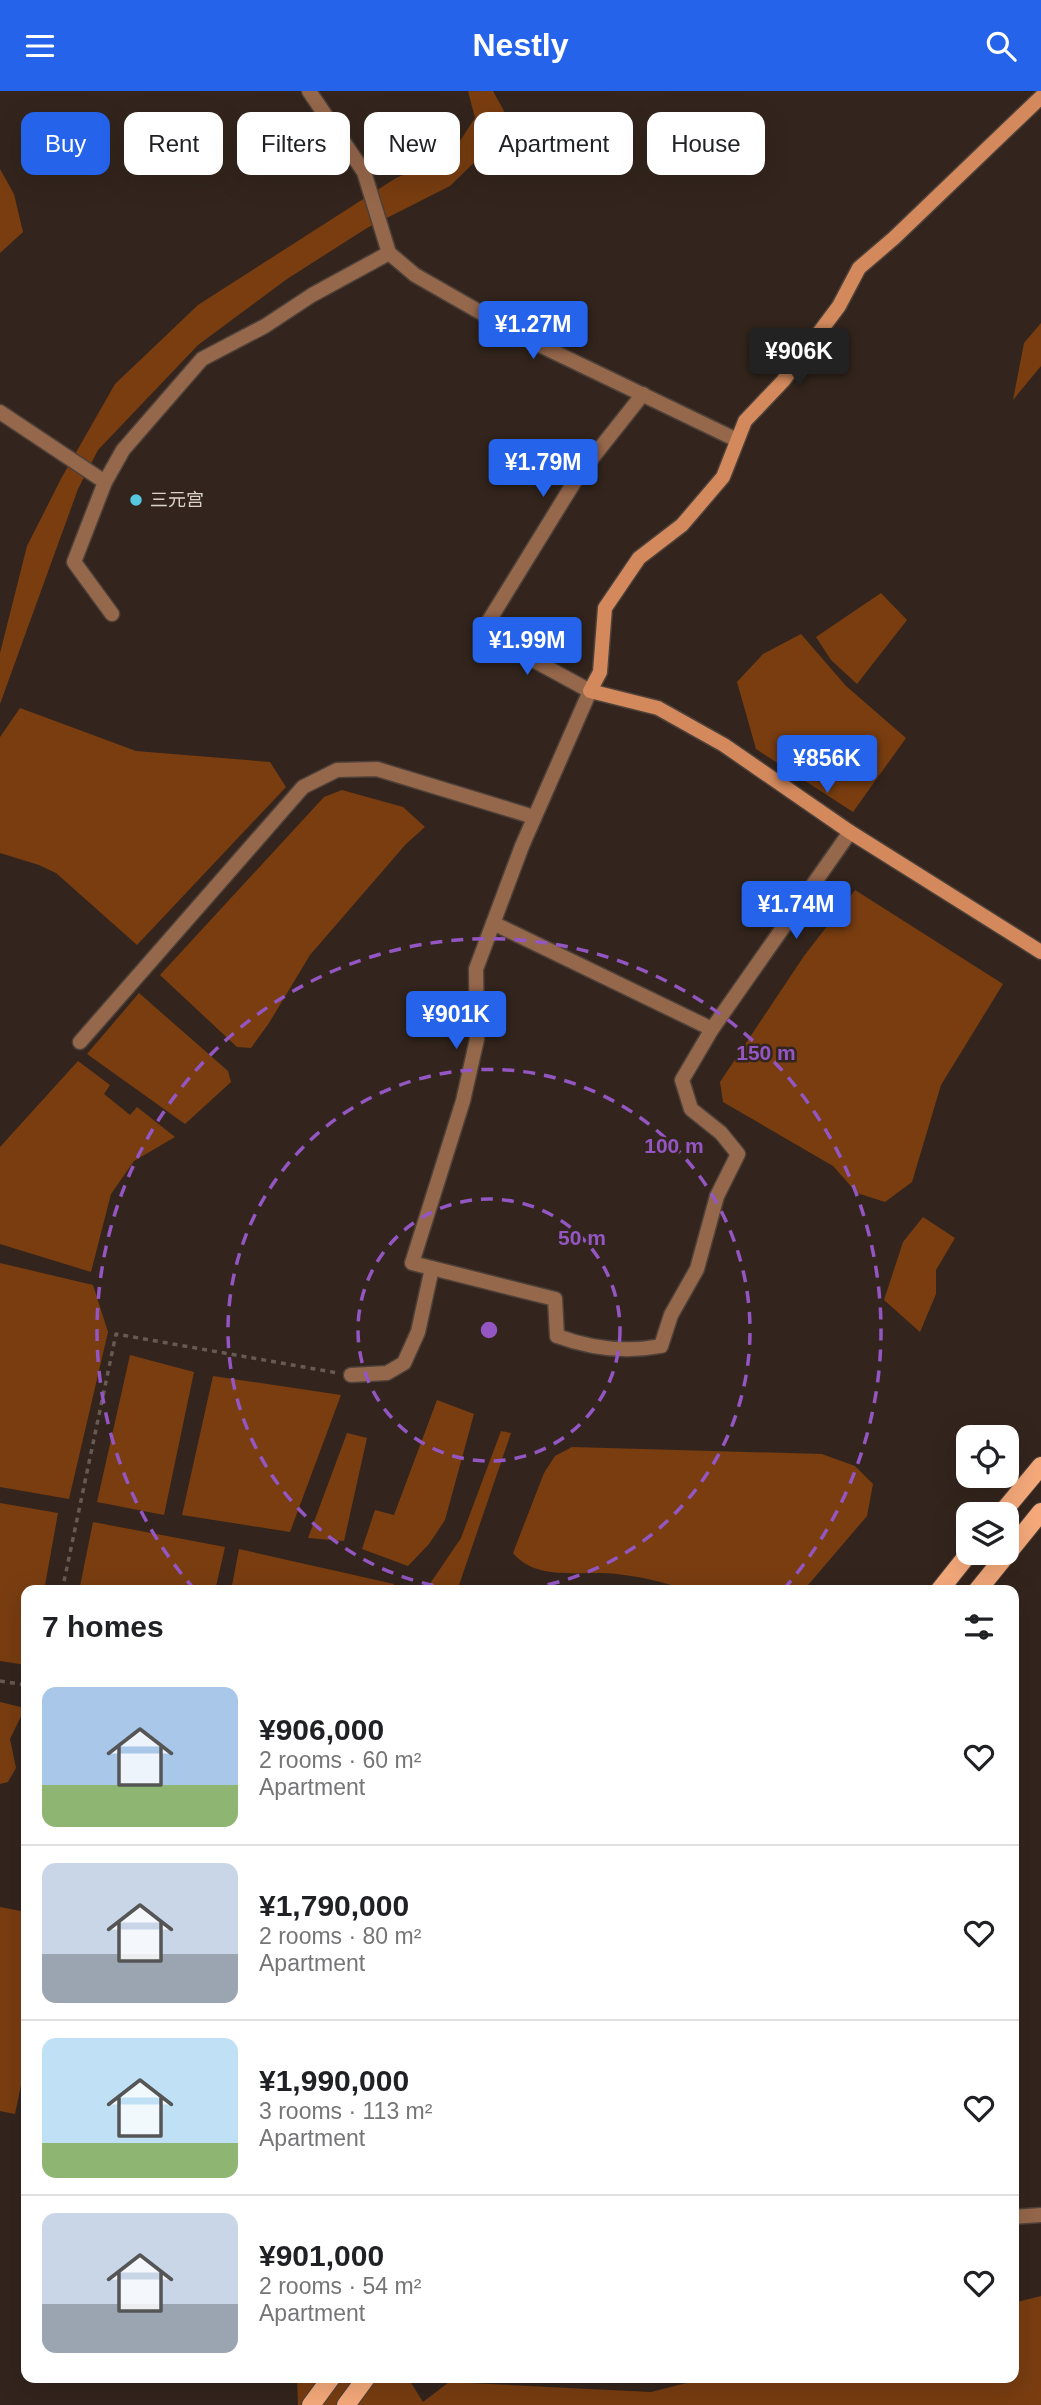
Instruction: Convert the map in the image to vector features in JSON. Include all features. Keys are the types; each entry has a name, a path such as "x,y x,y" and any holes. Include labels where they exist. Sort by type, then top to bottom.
{"main road":[{"path":"1011,1502 1041,1466"},
{"path":"981,1585 1041,1512"},
{"path":"944,1585 960,1565"},
{"path":"311,2405 327,2383"},
{"path":"346,2405 362,2383"}],"street":[{"path":"309,91 364,172 389,253 415,275 527,339 737,440"},
{"path":"850,832 712,1030 682,1080 691,1109 721,1133 738,1154 717,1196 697,1269 671,1315 661,1346 636,1351 584,1346 557,1336 555,1300 412,1263 463,1101 477,1039 476,969 534,817 600,672 605,608 639,558 682,525 723,477 745,421 783,381 839,306 859,268 894,238 1041,97"},
{"path":"112,614 75,562 105,482 123,450 202,359 265,326 312,295 389,253"},
{"path":"643,394 578,476 482,632 590,691 658,708 723,745 850,832 1041,951"},
{"path":"0,412 105,482"},
{"path":"80,1042 303,787 337,770 377,769 534,817"},
{"path":"493,923 712,1030"},
{"path":"351,1375 387,1374 404,1363 418,1332 432,1268"},
{"path":"1019,2217 1041,2215"}],"path":[{"path":"63,1585 116,1334 351,1375"},
{"path":"0,1681 21,1684"}],"shaded area":[{"path":"468,91 493,91 504,111 474,112 474,114"},
{"path":"474,120 474,163 450,186 367,228 287,279 198,345 98,450 78,489 0,704 0,653 27,546 62,477 115,384 198,305 396,178 403,175 460,175 460,141"},
{"path":"0,169 14,194 23,232 0,253"},
{"path":"1041,323 1041,366 1013,400 1024,343"},
{"path":"881,593 907,620 857,684 831,660 816,637"},
{"path":"801,634 846,686 906,738 853,812 756,749 737,682 763,654"},
{"path":"20,708 136,751 270,762 286,787 137,945 56,873 0,853 0,737"},
{"path":"342,790 403,807 425,827 406,844 310,955 251,1048 237,1047 160,975 324,797"},
{"path":"855,890 1003,984 941,1085 912,1182 885,1202 857,1193 833,1166 723,1102 720,1082 804,956"},
{"path":"139,993 228,1071 231,1082 185,1124 87,1054"},
{"path":"78,1061 110,1085 104,1094 130,1115 137,1107 175,1137 134,1161 111,1194 91,1272 0,1244 0,1147"},
{"path":"923,1217 955,1238 936,1270 936,1294 920,1332 884,1300 903,1242"},
{"path":"0,1263 93,1285 108,1332 69,1499 0,1487"},
{"path":"130,1355 194,1372 164,1515 97,1502"},
{"path":"213,1376 341,1395 290,1532 182,1515"},
{"path":"437,1400 474,1414 445,1520 429,1544 408,1566 362,1549 375,1510 394,1515"},
{"path":"501,1431 511,1433 459,1585 429,1585 461,1538"},
{"path":"347,1433 367,1438 344,1541 308,1538"},
{"path":"572,1447 822,1454 855,1466 873,1484 867,1516 808,1585 669,1585 626,1575 547,1571 534,1568 513,1553 544,1473 555,1456"},
{"path":"0,1503 58,1513 45,1585 21,1585 21,1664 0,1661"},
{"path":"93,1522 225,1547 216,1585 80,1585"},
{"path":"239,1549 394,1584 393,1585 232,1585"},
{"path":"0,1702 21,1707 21,1716 10,1739 16,1768 8,1782 0,1784"},
{"path":"0,1907 21,1911 21,2085 15,2114 0,2111"},
{"path":"1041,2296 1041,2405 298,2405 297,2383 411,2383 423,2402 448,2383 651,2392 686,2383 1019,2383 1019,2302"}],"place":[{"name":"三元宫","path":"136,500"}]}
